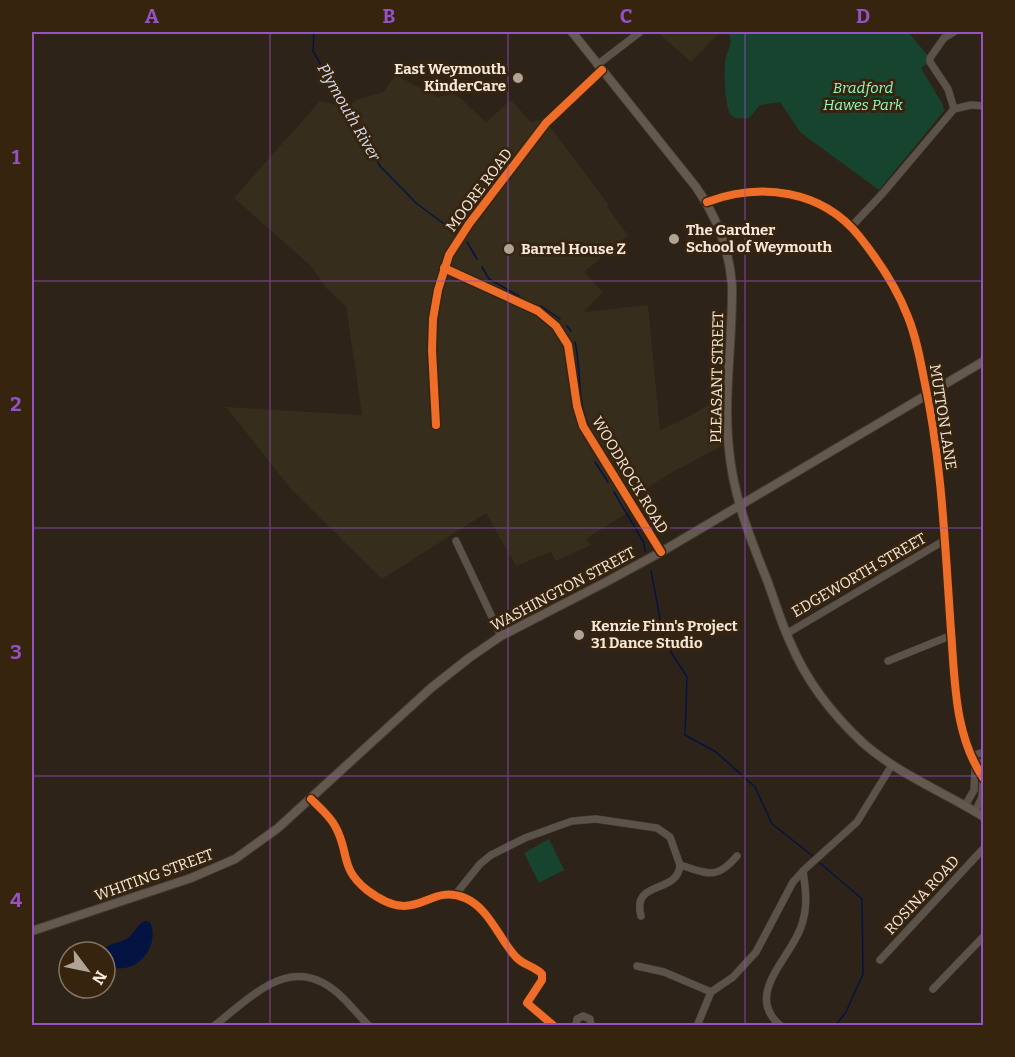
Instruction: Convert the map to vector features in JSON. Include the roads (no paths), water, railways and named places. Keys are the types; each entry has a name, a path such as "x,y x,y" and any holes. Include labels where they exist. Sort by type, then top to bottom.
{"main road":[{"name":"PLEASANT STREET","path":"572,32 707,202 724,239 730,263 733,299 728,438 731,469 758,559 786,634 808,677 825,702 860,740 892,765 984,817"},
{"name":"WASHINGTON STREET","path":"278,828 431,688 501,636 661,552 984,361"},
{"name":"WHITING STREET","path":"32,931 206,872 235,859 278,828"}],"street":[{"name":"MOORE ROAD","path":"436,425 433,329 438,290 444,268 460,236 546,123 600,68 640,32"},
{"path":"939,32 944,38"},
{"path":"954,32 944,38 932,54 930,62 944,82 954,109"},
{"path":"851,227 954,109 971,105 984,106"},
{"name":"MUTTON LANE","path":"707,202 731,195 764,193 788,194 822,204 844,219 851,227 876,258 902,302 919,353 937,451 957,706 971,756 983,779 982,797 975,812"},
{"name":"WOODROCK ROAD","path":"444,268 538,311 556,326 567,345 577,406 583,426 661,552"},
{"name":"EDGEWORTH STREET","path":"786,634 945,540"},
{"path":"456,541 501,636"},
{"path":"888,661 952,635"},
{"path":"971,756 984,752"},
{"path":"975,766 984,760"},
{"path":"697,1026 711,992 733,977 756,952 775,921 790,889 803,871 857,822 892,765"},
{"name":"MUTTON LANE","path":"965,806 974,790 975,766"},
{"path":"312,799 336,827 346,864 351,873 372,893 391,905 404,907 439,895 455,895 475,904 517,958 542,974 542,980 526,1003 554,1026"},
{"path":"455,895 480,864 491,855 525,838 572,821 596,819 657,828 670,837 680,864 677,876 643,896 639,908 641,916"},
{"name":"ROSINA ROAD","path":"880,960 984,848"},
{"path":"680,864 713,873 723,871 737,856"},
{"path":"781,1026 767,1010 766,994 803,920 806,898 803,871"},
{"path":"933,989 984,936"},
{"path":"637,966 664,972 711,992"},
{"path":"214,1026 267,985 285,977 304,976 334,989 369,1026"},
{"path":"576,1026 577,1019 584,1016 590,1019 591,1026"}],"water":[{"path":"144,921 150,922 152,939 150,948 140,961 132,966 117,968 117,943 127,939"}],"waterway":[{"name":"Plymouth River","path":"314,32 313,51 380,166 416,203 455,232"},
{"name":"Plymouth River","path":"467,242 477,259"},
{"name":"Plymouth River","path":"482,267 489,279 519,296"},
{"name":"Plymouth River","path":"541,306 560,319"},
{"name":"Plymouth River","path":"567,326 571,331"},
{"name":"Plymouth River","path":"575,342 581,399 591,431"},
{"name":"Plymouth River","path":"599,443 603,449"},
{"name":"Plymouth River","path":"595,462 608,482"},
{"name":"Plymouth River","path":"614,492 644,543 645,551"},
{"name":"Plymouth River","path":"651,570 664,641 687,677 685,735 716,752 755,787 772,824 814,857"},
{"name":"Plymouth River","path":"820,863 862,899 863,974 846,1012 835,1026"}],"place":[{"name":"East Weymouth KinderCare","path":"518,78"},
{"name":"The Gardner School of Weymouth","path":"674,239"},
{"name":"Barrel House Z","path":"509,249"},
{"name":"Kenzie Finn's Project 31 Dance Studio","path":"579,635"}],"park label":[{"name":"Bradford Hawes Park","path":"863,96"}]}
